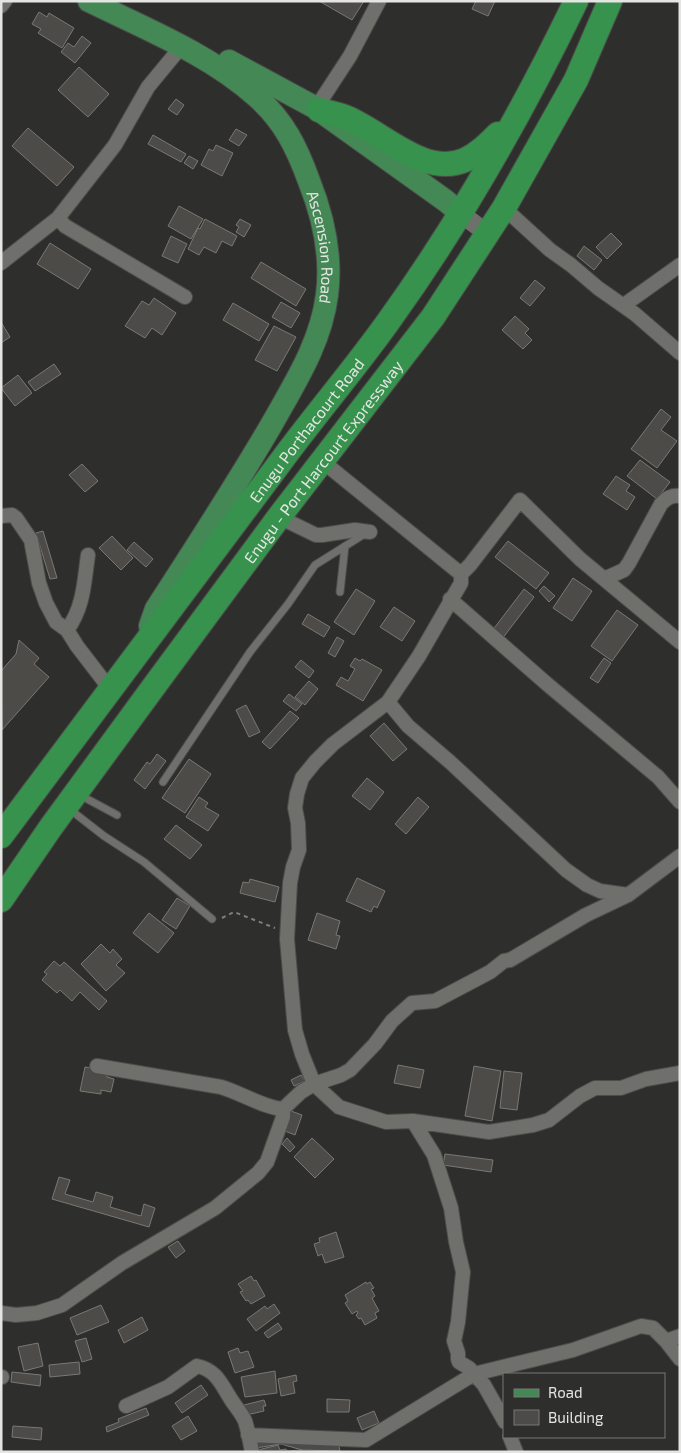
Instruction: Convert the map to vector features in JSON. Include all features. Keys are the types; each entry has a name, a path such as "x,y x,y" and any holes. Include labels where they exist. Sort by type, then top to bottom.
{"highway":[{"name":"Enugu Porthacourt Road","path":"1,836 300,436 387,324 460,213 519,113 545,66 576,1"},
{"name":"Enugu - Port Harcourt Expressway","path":"1,900 71,800 279,517 433,317 504,208 576,80 610,1"},
{"path":"317,109 345,117 424,161 444,164 464,161 483,149 519,113"}],"main road":[{"name":"Ascension Road","path":"89,1 221,69 257,97 278,119 296,148 323,219 328,255 327,294 315,342 305,364 248,465 156,609 140,650"},
{"path":"117,1 317,109 446,200 460,213"}],"street":[{"path":"1,6 5,1"},
{"path":"317,109 350,56 379,1"},
{"path":"1,263 58,218 115,145 148,87 181,47"},
{"path":"504,208 550,250 598,288 624,305 680,353"},
{"path":"460,213 488,234"},
{"path":"58,218 66,226 185,297"},
{"path":"624,305 680,265"},
{"path":"322,462 462,574"},
{"path":"604,579 624,570 638,549 662,504 667,498 678,492"},
{"path":"680,642 580,559 520,500 462,574 461,582 419,656 388,702 334,744 302,778 295,808 298,823 299,850 290,883 287,932 295,1030 302,1054 321,1085 338,1107 386,1122 413,1121 482,1132 533,1125 549,1120 580,1096 594,1088 621,1088 646,1079 680,1073"},
{"path":"1,516 12,515 16,518 31,540 39,584 46,604 56,622 67,630 110,689"},
{"path":"279,517 316,535 355,530 370,532"},
{"path":"67,630 79,610 83,597 88,555"},
{"path":"450,599 547,684 658,777 680,802"},
{"path":"388,702 408,726 450,762 566,870 582,882 600,891 628,895"},
{"path":"1,1313 16,1315 37,1313 62,1305 122,1263 215,1208 258,1173 267,1162 283,1117 284,1108 301,1092 321,1085 350,1070 375,1044 392,1021 412,1003 435,1001 490,972 586,915 628,895 680,856"},
{"path":"97,1066 221,1087 236,1091 269,1106 284,1108"},
{"path":"413,1121 434,1154 451,1208 463,1272 458,1322 454,1341 459,1362 484,1385 503,1418"},
{"path":"248,1436 366,1440 474,1374 573,1350 641,1326 653,1328 680,1359"},
{"path":"666,1341 680,1336"},
{"path":"126,1406 168,1387 198,1366 204,1367 223,1383 244,1420 252,1452"},
{"path":"510,1438 516,1452"}],"lane":[{"path":"164,782 250,652 288,604 315,565 370,532"},
{"path":"340,592 344,546"},
{"path":"71,800 117,815"},
{"path":"71,800 104,836 144,862 212,919"}],"path":[{"path":"212,919 220,919 234,912 287,932"}],"building":[{"path":"319,1 364,1 352,20"},
{"path":"476,1 495,1 488,16 472,9"},
{"path":"39,12 47,17 49,13 74,28 62,48 38,33 41,29 32,24"},
{"path":"82,36 91,43 75,63 61,52 68,43 74,47"},
{"path":"79,67 109,94 88,117 58,90"},
{"path":"176,99 184,105 177,115 168,109"},
{"path":"28,128 74,167 57,186 12,146"},
{"path":"236,129 247,135 239,146 229,140"},
{"path":"153,135 186,154 181,162 148,144"},
{"path":"216,145 233,153 222,176 201,165 209,149 213,151"},
{"path":"189,156 198,161 193,169 184,163"},
{"path":"179,206 203,219 191,239 168,226"},
{"path":"205,219 237,236 232,246 222,241 216,253 204,247 199,255 188,249 198,228 200,229"},
{"path":"240,219 251,225 244,237 236,232 239,227 236,225"},
{"path":"611,233 622,244 607,259 596,247"},
{"path":"171,236 187,244 178,263 162,256"},
{"path":"50,243 91,269 78,289 37,264"},
{"path":"584,246 602,260 594,270 577,256"},
{"path":"261,262 306,289 296,306 251,278"},
{"path":"535,280 545,288 530,306 520,298"},
{"path":"154,298 176,313 162,335 152,328 145,338 125,326 142,301 149,305"},
{"path":"281,302 300,313 291,328 272,317"},
{"path":"233,303 269,324 259,341 223,320"},
{"path":"515,316 529,329 525,333 532,340 523,349 502,330"},
{"path":"1,322 10,337 1,343"},
{"path":"274,326 296,337 277,371 255,360"},
{"path":"54,364 61,374 35,391 28,382"},
{"path":"18,375 32,393 15,406 1,388"},
{"path":"661,409 671,417 661,430 677,441 657,468 631,449"},
{"path":"640,460 670,482 657,499 627,476"},
{"path":"82,464 98,481 85,492 69,475"},
{"path":"616,476 630,485 626,491 635,497 627,510 603,494"},
{"path":"43,531 57,578 50,579 36,533"},
{"path":"112,536 133,558 121,570 99,548"},
{"path":"508,541 549,573 536,589 495,557"},
{"path":"134,542 153,559 146,567 127,550"},
{"path":"573,578 592,591 572,621 553,608"},
{"path":"544,586 555,596 549,602 539,591"},
{"path":"356,589 375,601 354,635 334,622"},
{"path":"524,589 534,597 502,639 492,631"},
{"path":"394,607 415,621 402,641 380,627"},
{"path":"617,610 638,625 612,661 591,646"},
{"path":"308,614 330,627 324,637 302,624"},
{"path":"337,637 344,641 335,657 328,653"},
{"path":"19,640 39,658 34,664 49,677 2,730 1,671 16,654"},
{"path":"355,658 360,661 362,659 382,670 363,701 336,685 341,677 348,681 355,669 350,666"},
{"path":"604,658 611,663 598,683 590,678"},
{"path":"301,660 314,671 309,678 295,667"},
{"path":"309,681 318,689 305,705 295,697"},
{"path":"289,694 302,704 296,711 283,701"},
{"path":"246,705 260,732 249,737 236,710"},
{"path":"290,711 299,718 270,749 262,742"},
{"path":"384,723 407,749 393,761 370,736"},
{"path":"157,754 166,761 145,789 134,780 147,762 150,764"},
{"path":"189,759 211,774 185,813 162,798"},
{"path":"367,778 384,792 370,810 352,796"},
{"path":"199,797 208,803 205,807 219,815 208,831 186,817"},
{"path":"418,797 429,807 406,834 395,824"},
{"path":"176,825 202,845 190,859 164,839"},
{"path":"357,878 385,891 377,908 374,906 371,912 346,901"},
{"path":"250,879 279,887 275,902 240,893 243,882 249,883"},
{"path":"177,898 190,906 176,929 162,920"},
{"path":"149,913 174,933 158,953 133,933"},
{"path":"317,913 340,921 336,935 340,936 336,949 308,940"},
{"path":"101,944 110,953 113,949 122,959 116,965 125,973 106,991 81,964"},
{"path":"54,961 60,966 64,962 107,1001 99,1010 80,992 72,1001 60,990 57,993 42,980 47,974 44,972"},
{"path":"398,1065 424,1070 420,1088 394,1083"},
{"path":"474,1066 501,1071 492,1121 465,1116"},
{"path":"85,1067 108,1071 107,1077 114,1079 111,1092 101,1090 101,1094 80,1091"},
{"path":"504,1071 522,1073 517,1110 500,1108"},
{"path":"301,1075 305,1081 294,1086 291,1080"},
{"path":"291,1111 302,1115 295,1135 285,1131"},
{"path":"287,1138 295,1147 290,1152 282,1144"},
{"path":"312,1138 334,1159 315,1178 294,1157"},
{"path":"445,1154 493,1160 491,1172 443,1165"},
{"path":"59,1177 70,1180 65,1194 93,1202 96,1192 113,1197 110,1207 141,1216 144,1204 155,1208 149,1227 52,1199"},
{"path":"336,1232 344,1257 325,1263 322,1254 318,1256 314,1244 320,1242 319,1238"},
{"path":"178,1241 185,1251 176,1258 168,1247"},
{"path":"251,1276 254,1281 256,1280 265,1296 251,1304 248,1300 246,1301 240,1292 243,1291 238,1284"},
{"path":"366,1282 367,1284 370,1282 374,1288 371,1289 375,1296 372,1298 379,1311 375,1313 377,1318 365,1325 361,1318 359,1319 356,1315 357,1311 352,1314 345,1303 348,1301 345,1295"},
{"path":"274,1304 280,1313 256,1331 247,1319 265,1306 267,1309"},
{"path":"101,1305 109,1322 77,1335 70,1318"},
{"path":"142,1317 148,1330 124,1343 118,1330"},
{"path":"278,1323 282,1329 268,1338 264,1333"},
{"path":"86,1338 92,1359 82,1362 75,1341"},
{"path":"38,1343 43,1366 24,1371 18,1347"},
{"path":"238,1348 240,1353 248,1351 254,1367 235,1373 228,1352"},
{"path":"79,1362 80,1374 50,1377 49,1365"},
{"path":"275,1371 277,1393 245,1397 241,1377"},
{"path":"12,1372 41,1375 40,1386 11,1382"},
{"path":"296,1375 297,1381 293,1382 295,1393 281,1396 278,1379"},
{"path":"201,1385 208,1395 182,1413 175,1403"},
{"path":"327,1399 350,1400 349,1412 327,1412"},
{"path":"264,1400 266,1406 263,1406 264,1411 242,1416 240,1406"},
{"path":"146,1408 149,1415 107,1432 106,1427 119,1422 118,1419"},
{"path":"374,1411 379,1423 362,1430 357,1418"},
{"path":"188,1416 197,1431 181,1440 172,1426"},
{"path":"13,1426 42,1428 41,1440 12,1437"},
{"path":"254,1436 338,1441 340,1451 302,1450 281,1444 256,1448"},
{"path":"278,1445 280,1450 302,1450 303,1452 259,1452 258,1450"}]}
